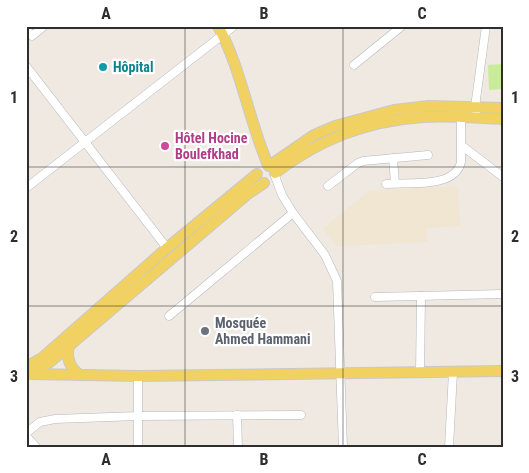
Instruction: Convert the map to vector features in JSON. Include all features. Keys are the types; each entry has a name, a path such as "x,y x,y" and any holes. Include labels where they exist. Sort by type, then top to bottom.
{"main road":[{"path":"220,31 232,58 266,173"},
{"path":"29,371 47,364 69,346 249,193 285,154 314,135 335,126 394,110 429,106 503,108"},
{"path":"29,371 167,248 266,173 318,145 352,131 401,120 423,117 503,119"},
{"path":"258,141 271,151 285,154"},
{"path":"69,346 69,360 73,369 80,375"},
{"path":"29,371 80,375 138,376 503,371"}],"street":[{"path":"26,188 220,31 234,26"},
{"path":"354,65 402,26"},
{"path":"479,118 475,107 486,26"},
{"path":"26,29 32,36 44,27"},
{"path":"28,71 167,248"},
{"path":"386,184 444,181 450,178 460,168 461,117"},
{"path":"461,145 503,177"},
{"path":"328,186 358,163 428,155"},
{"path":"393,158 394,183"},
{"path":"266,173 293,213 326,255 337,281 343,447"},
{"path":"170,316 293,213"},
{"path":"375,297 503,294"},
{"path":"420,372 421,296"},
{"path":"449,447 453,372"},
{"path":"138,376 138,447"},
{"path":"237,415 238,447"},
{"path":"36,447 26,434 40,422 46,420 138,416 301,415"}],"shaded area":[{"path":"458,186 460,226 427,228 427,242 337,246 323,229 369,191"}],"green space":[{"path":"503,64 503,89 489,90 488,65"}],"place":[{"name":"Hôpital","path":"103,67"},
{"name":"Hôtel Hocine Boulefkhad","path":"165,146"},
{"name":"Mosquée Ahmed Hammani","path":"205,331"}]}
